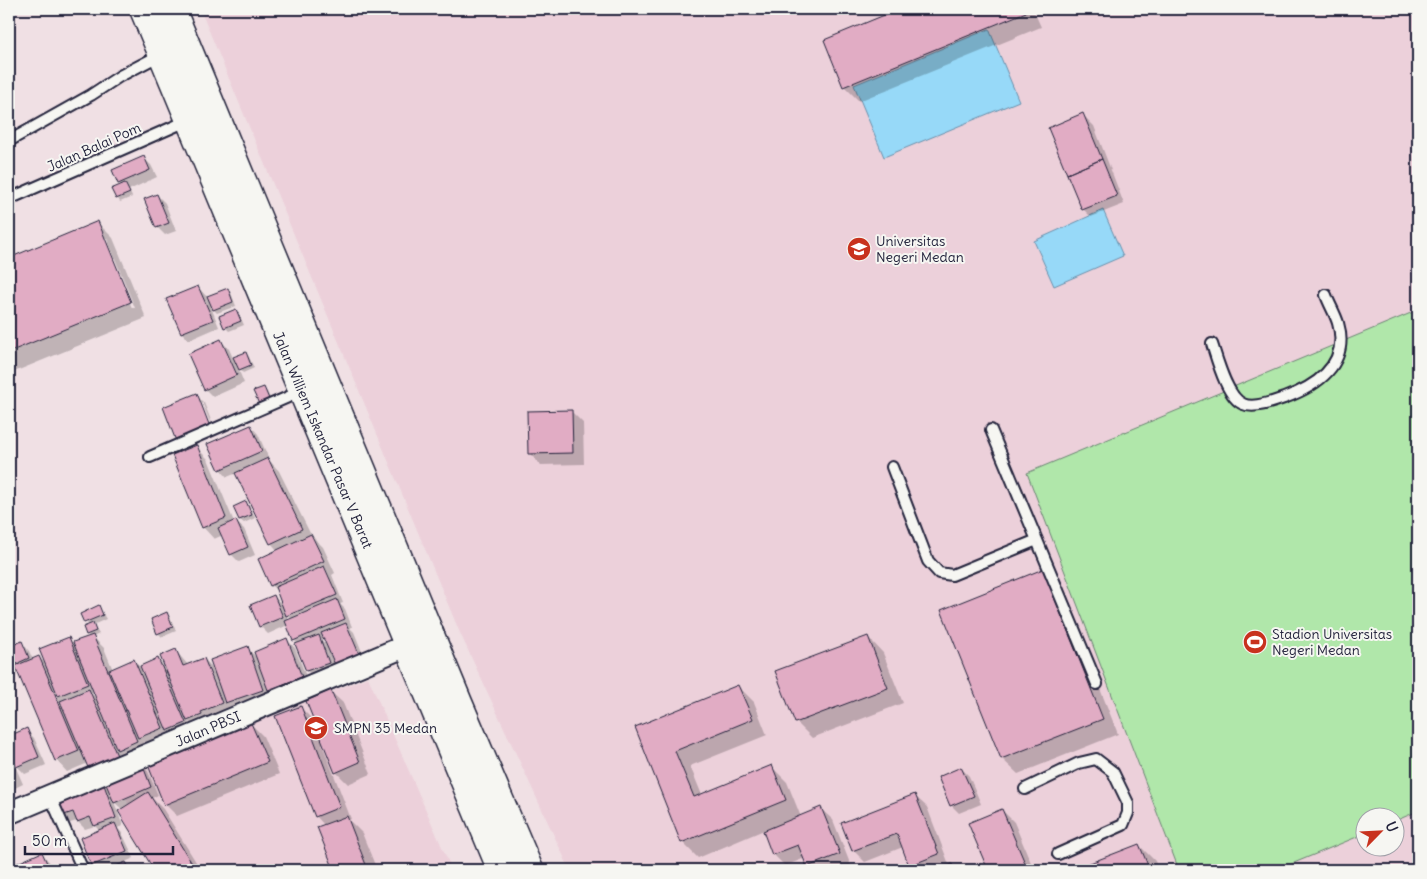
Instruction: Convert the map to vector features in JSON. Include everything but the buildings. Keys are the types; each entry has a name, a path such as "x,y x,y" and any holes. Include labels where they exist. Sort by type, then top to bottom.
{"street":[{"name":"Jalan Williem Iskandar Pasar V Barat","path":"144,9 163,54 202,115"},
{"name":"Jalan Williem Iskandar Pasar V Barat","path":"172,9 202,115 300,352 529,870"},
{"name":"Jalan Williem Iskandar Pasar V Barat","path":"300,352 302,391 502,870"},
{"name":"Jalan PBSI","path":"9,813 408,645"}],"lane":[{"path":"9,141 91,96 120,76 163,54"},
{"name":"Jalan Balai Pom","path":"9,199 202,115"},
{"path":"1212,344 1231,393 1242,404 1253,406 1275,402 1298,393 1315,383 1335,363 1339,340 1338,323 1326,295"},
{"path":"150,457 302,391"},
{"path":"991,430 1097,684"},
{"path":"892,467 928,561 939,573 952,575 1037,540"},
{"path":"1025,789 1078,763 1096,759 1113,772 1119,782 1128,803 1128,813 1124,825 1058,854"},
{"path":"50,796 83,870"}],"shaded area":[{"name":"Universitas Negeri Medan","path":"200,9 1418,9 1418,870 570,870 460,633"},
{"name":"SMPN 35 Medan","path":"368,677 452,870 156,870 117,778"}],"green space":[{"name":"Stadion Universitas Negeri Medan","path":"1418,310 1418,811 1404,817 1404,806 1354,806 1354,838 1277,870 1179,870 1027,473"}],"water":[{"path":"989,29 1019,101 884,157 854,85"},
{"path":"1103,210 1123,256 1054,286 1034,241"}],"place":[{"name":"Universitas Negeri Medan","path":"859,249"},
{"name":"Stadion Universitas Negeri Medan","path":"1255,642"},
{"name":"SMPN 35 Medan","path":"316,728"}]}
